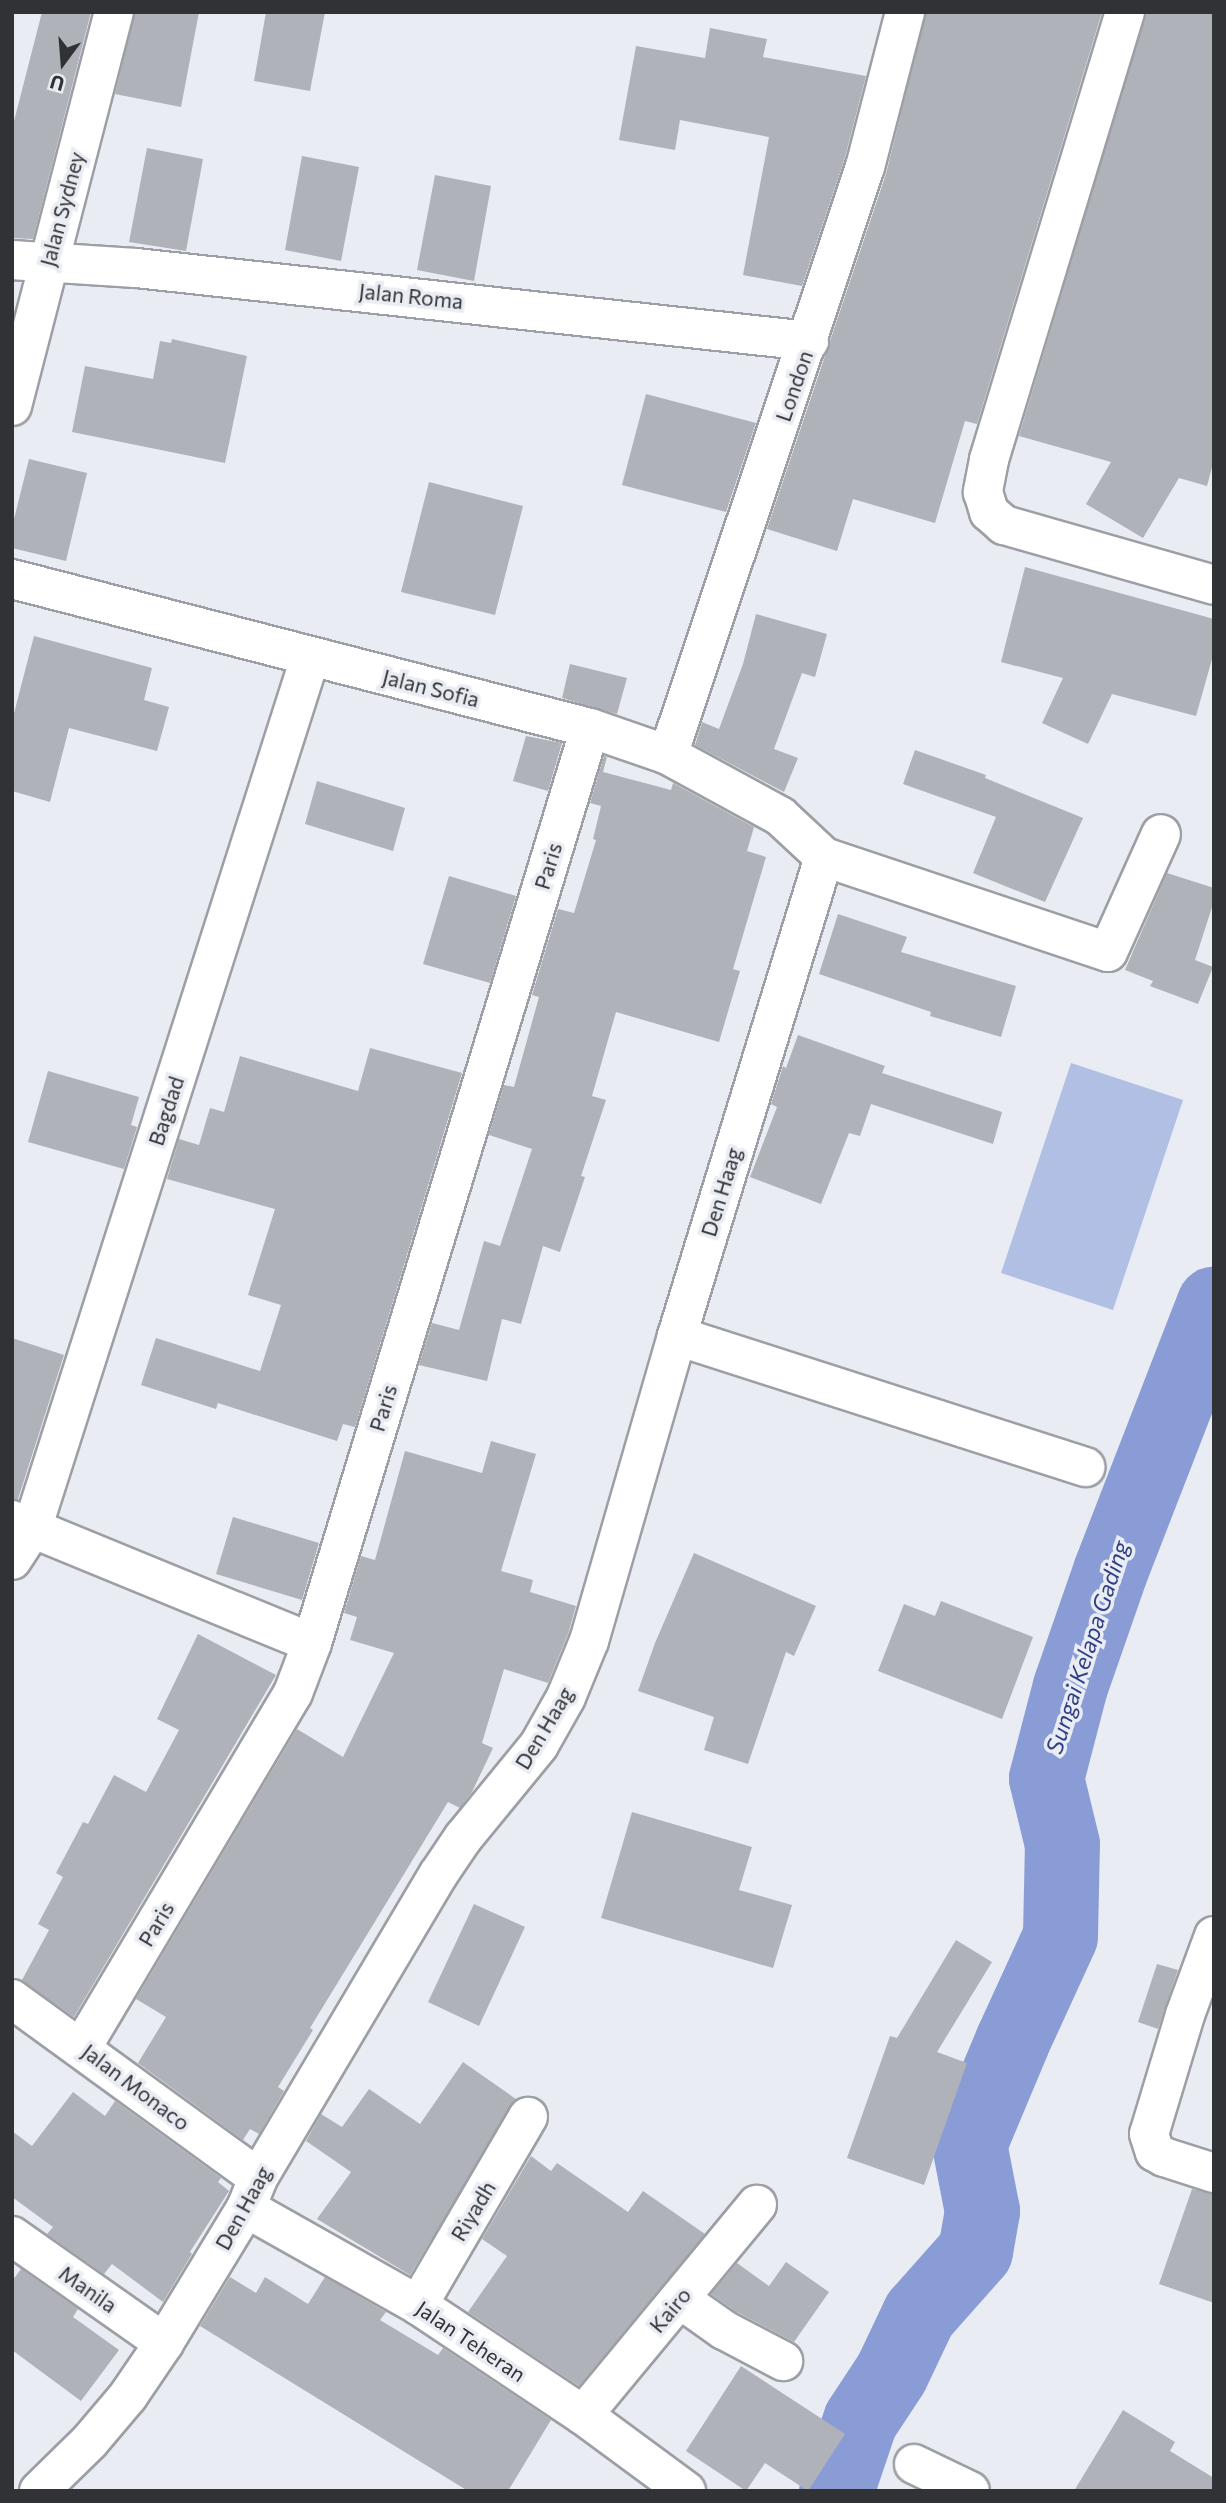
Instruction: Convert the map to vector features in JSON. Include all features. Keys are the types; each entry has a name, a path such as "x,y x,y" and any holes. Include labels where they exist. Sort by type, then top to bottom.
{"street":[{"name":"Jalan Sydney","path":"12,406 30,261 114,12"},
{"name":"London","path":"667,755 809,341 864,167 905,12"},
{"path":"1125,12 989,460 983,492 989,512 1004,525 1214,585"},
{"name":"Jalan Roma","path":"30,261 136,268 809,341"},
{"name":"Jalan Sofia","path":"12,579 310,658 590,728 667,755 780,816 824,856"},
{"name":"Bagdad","path":"19,1536 310,658"},
{"name":"Paris","path":"82,2047 293,1693 312,1643 590,728"},
{"path":"824,856 1108,953 1161,834"},
{"name":"Den Haag","path":"39,2491 98,2432 128,2396 164,2343 438,1875 463,1838 538,1745 566,1697 589,1641 677,1336 824,856"},
{"path":"677,1336 1085,1467"},
{"path":"19,1536 312,1643"},
{"path":"1214,1936 1185,2015 1149,2134 1155,2151 1164,2157 1214,2174"},
{"name":"Jalan Monaco","path":"12,1999 82,2047 252,2193"},
{"name":"Riyadh","path":"418,2305 528,2117"},
{"name":"Jalan Teheran","path":"252,2193 583,2416 686,2491"},
{"name":"Kairo","path":"583,2416 757,2205"},
{"name":"Manila","path":"12,2236 164,2343"},
{"path":"680,2299 724,2330 783,2361"},
{"path":"914,2464 970,2491"},
{"path":"12,2482 24,2491"}],"shaded area":[{"path":"1071,1063 1183,1100 1113,1310 1001,1273"}],"building":[{"path":"42,12 91,12 33,239 12,238 12,129"},
{"path":"135,12 199,12 181,107 115,94"},
{"path":"266,12 325,12 310,91 254,81"},
{"path":"926,12 1102,12 977,424 965,421 935,523 853,499 837,551 767,529 886,174"},
{"path":"1146,12 1214,12 1214,460 1207,486 1179,478 1143,538 1086,504 1111,462 1019,436"},
{"path":"710,28 767,39 763,57 866,76 844,161 802,286 743,275 769,137 680,120 675,150 619,140 636,46 705,58"},
{"path":"147,148 203,159 186,251 129,242"},
{"path":"302,156 359,167 341,261 285,250"},
{"path":"435,175 491,186 474,281 417,270"},
{"path":"172,339 247,356 225,463 72,432 85,366 153,379 160,341 171,343"},
{"path":"646,394 756,423 726,512 622,485"},
{"path":"29,459 87,473 66,561 12,548 12,527"},
{"path":"429,482 523,506 495,615 401,592"},
{"path":"1025,567 1214,619 1214,652 1196,716 1112,694 1088,744 1042,723 1063,678 1001,662"},
{"path":"756,614 827,634 815,677 802,673 774,749 798,758 784,792 695,745 702,722 719,729 743,664"},
{"path":"34,636 152,668 144,700 169,707 157,751 69,728 50,802 12,791 12,721"},
{"path":"570,664 627,678 617,714 562,698"},
{"path":"526,736 562,743 548,791 513,781"},
{"path":"915,750 986,775 985,778 1083,818 1045,902 973,873 996,817 903,784"},
{"path":"604,756 607,757 603,772 671,790 673,783 754,827 747,851 766,857 733,969 740,971 719,1042 616,1012 592,1096 606,1100 581,1176 585,1177 560,1252 543,1246 521,1324 502,1319 487,1381 419,1365 432,1323 459,1330 484,1241 500,1246 532,1149 489,1135 504,1085 514,1087 539,997 532,995 558,909 574,913 596,840 593,839 601,806 590,803"},
{"path":"317,781 405,808 393,851 305,824"},
{"path":"1167,873 1214,888 1214,901 1195,960 1213,967 1198,1004 1150,986 1153,981 1125,970"},
{"path":"449,876 516,896 490,983 423,964"},
{"path":"838,914 907,937 901,952 1016,986 1001,1037 930,1016 931,1012 819,974"},
{"path":"798,1035 885,1066 882,1073 1002,1112 993,1144 871,1104 860,1136 849,1133 821,1204 750,1177 777,1107 771,1104 783,1066 786,1068"},
{"path":"370,1048 462,1073 355,1427 343,1424 337,1441 218,1403 216,1409 141,1385 156,1338 260,1371 281,1305 248,1295 275,1209 167,1179 179,1139 199,1145 210,1108 224,1112 240,1056 358,1091"},
{"path":"48,1071 139,1097 131,1125 137,1127 124,1169 28,1142"},
{"path":"12,1338 64,1355 18,1499 12,1499"},
{"path":"491,1441 536,1454 501,1571 533,1580 530,1592 576,1606 568,1634 548,1683 504,1669 482,1743 493,1748 472,1792 460,1808 448,1802 310,2028 313,2030 278,2087 284,2091 259,2134 250,2129 243,2140 138,2063 166,2017 136,1999 297,1729 343,1757 394,1653 350,1640 357,1617 344,1613 361,1556 375,1560 405,1451 482,1473"},
{"path":"233,1517 319,1543 302,1600 216,1574"},
{"path":"694,1553 816,1606 794,1656 786,1652 748,1764 704,1750 714,1717 638,1691 655,1643"},
{"path":"941,1601 1033,1637 1002,1719 878,1671 904,1604 935,1616"},
{"path":"198,1634 276,1675 74,2017 22,1980 49,1930 38,1924 63,1877 56,1873 83,1822 88,1824 114,1775 146,1792 179,1730 157,1719"},
{"path":"632,1812 752,1847 739,1890 792,1905 773,1968 601,1918"},
{"path":"474,1904 525,1927 479,2026 428,2002"},
{"path":"956,1940 992,1962 937,2052 967,2063 924,2185 847,2158 890,2036 897,2038"},
{"path":"1157,1964 1178,1970 1158,2029 1138,2022"},
{"path":"463,2062 516,2099 410,2275 317,2219 351,2172 306,2141 321,2114 342,2127 369,2089 420,2124"},
{"path":"73,2092 105,2116 115,2101 221,2178 218,2182 229,2191 190,2252 192,2254 163,2302 112,2264 104,2274 47,2234 53,2227 12,2197 12,2131 32,2146"},
{"path":"531,2156 551,2171 557,2163 628,2212 643,2191 705,2234 579,2386 468,2312 507,2256 482,2239"},
{"path":"1192,2189 1214,2194 1214,2303 1159,2284"},
{"path":"786,2262 829,2292 794,2342 735,2311 711,2294 737,2263 769,2286"},
{"path":"21,2269 78,2309 73,2317 119,2350 81,2401 12,2350 12,2281"},
{"path":"230,2277 256,2293 265,2277 308,2304 325,2277 386,2312 380,2320 438,2355 443,2348 551,2420 508,2491 468,2491 200,2326"},
{"path":"741,2366 845,2434 808,2491 765,2463 746,2491 686,2451"},
{"path":"1123,2410 1175,2442 1170,2451 1214,2478 1214,2491 1074,2491"}],"waterway":[{"name":"Sungai Kelapa Gading","path":"836,2491 860,2420 891,2373 919,2314 975,2251 982,2211 969,2144 1060,1936 1062,1844 1046,1778 1070,1686 1110,1571 1214,1303"}]}
